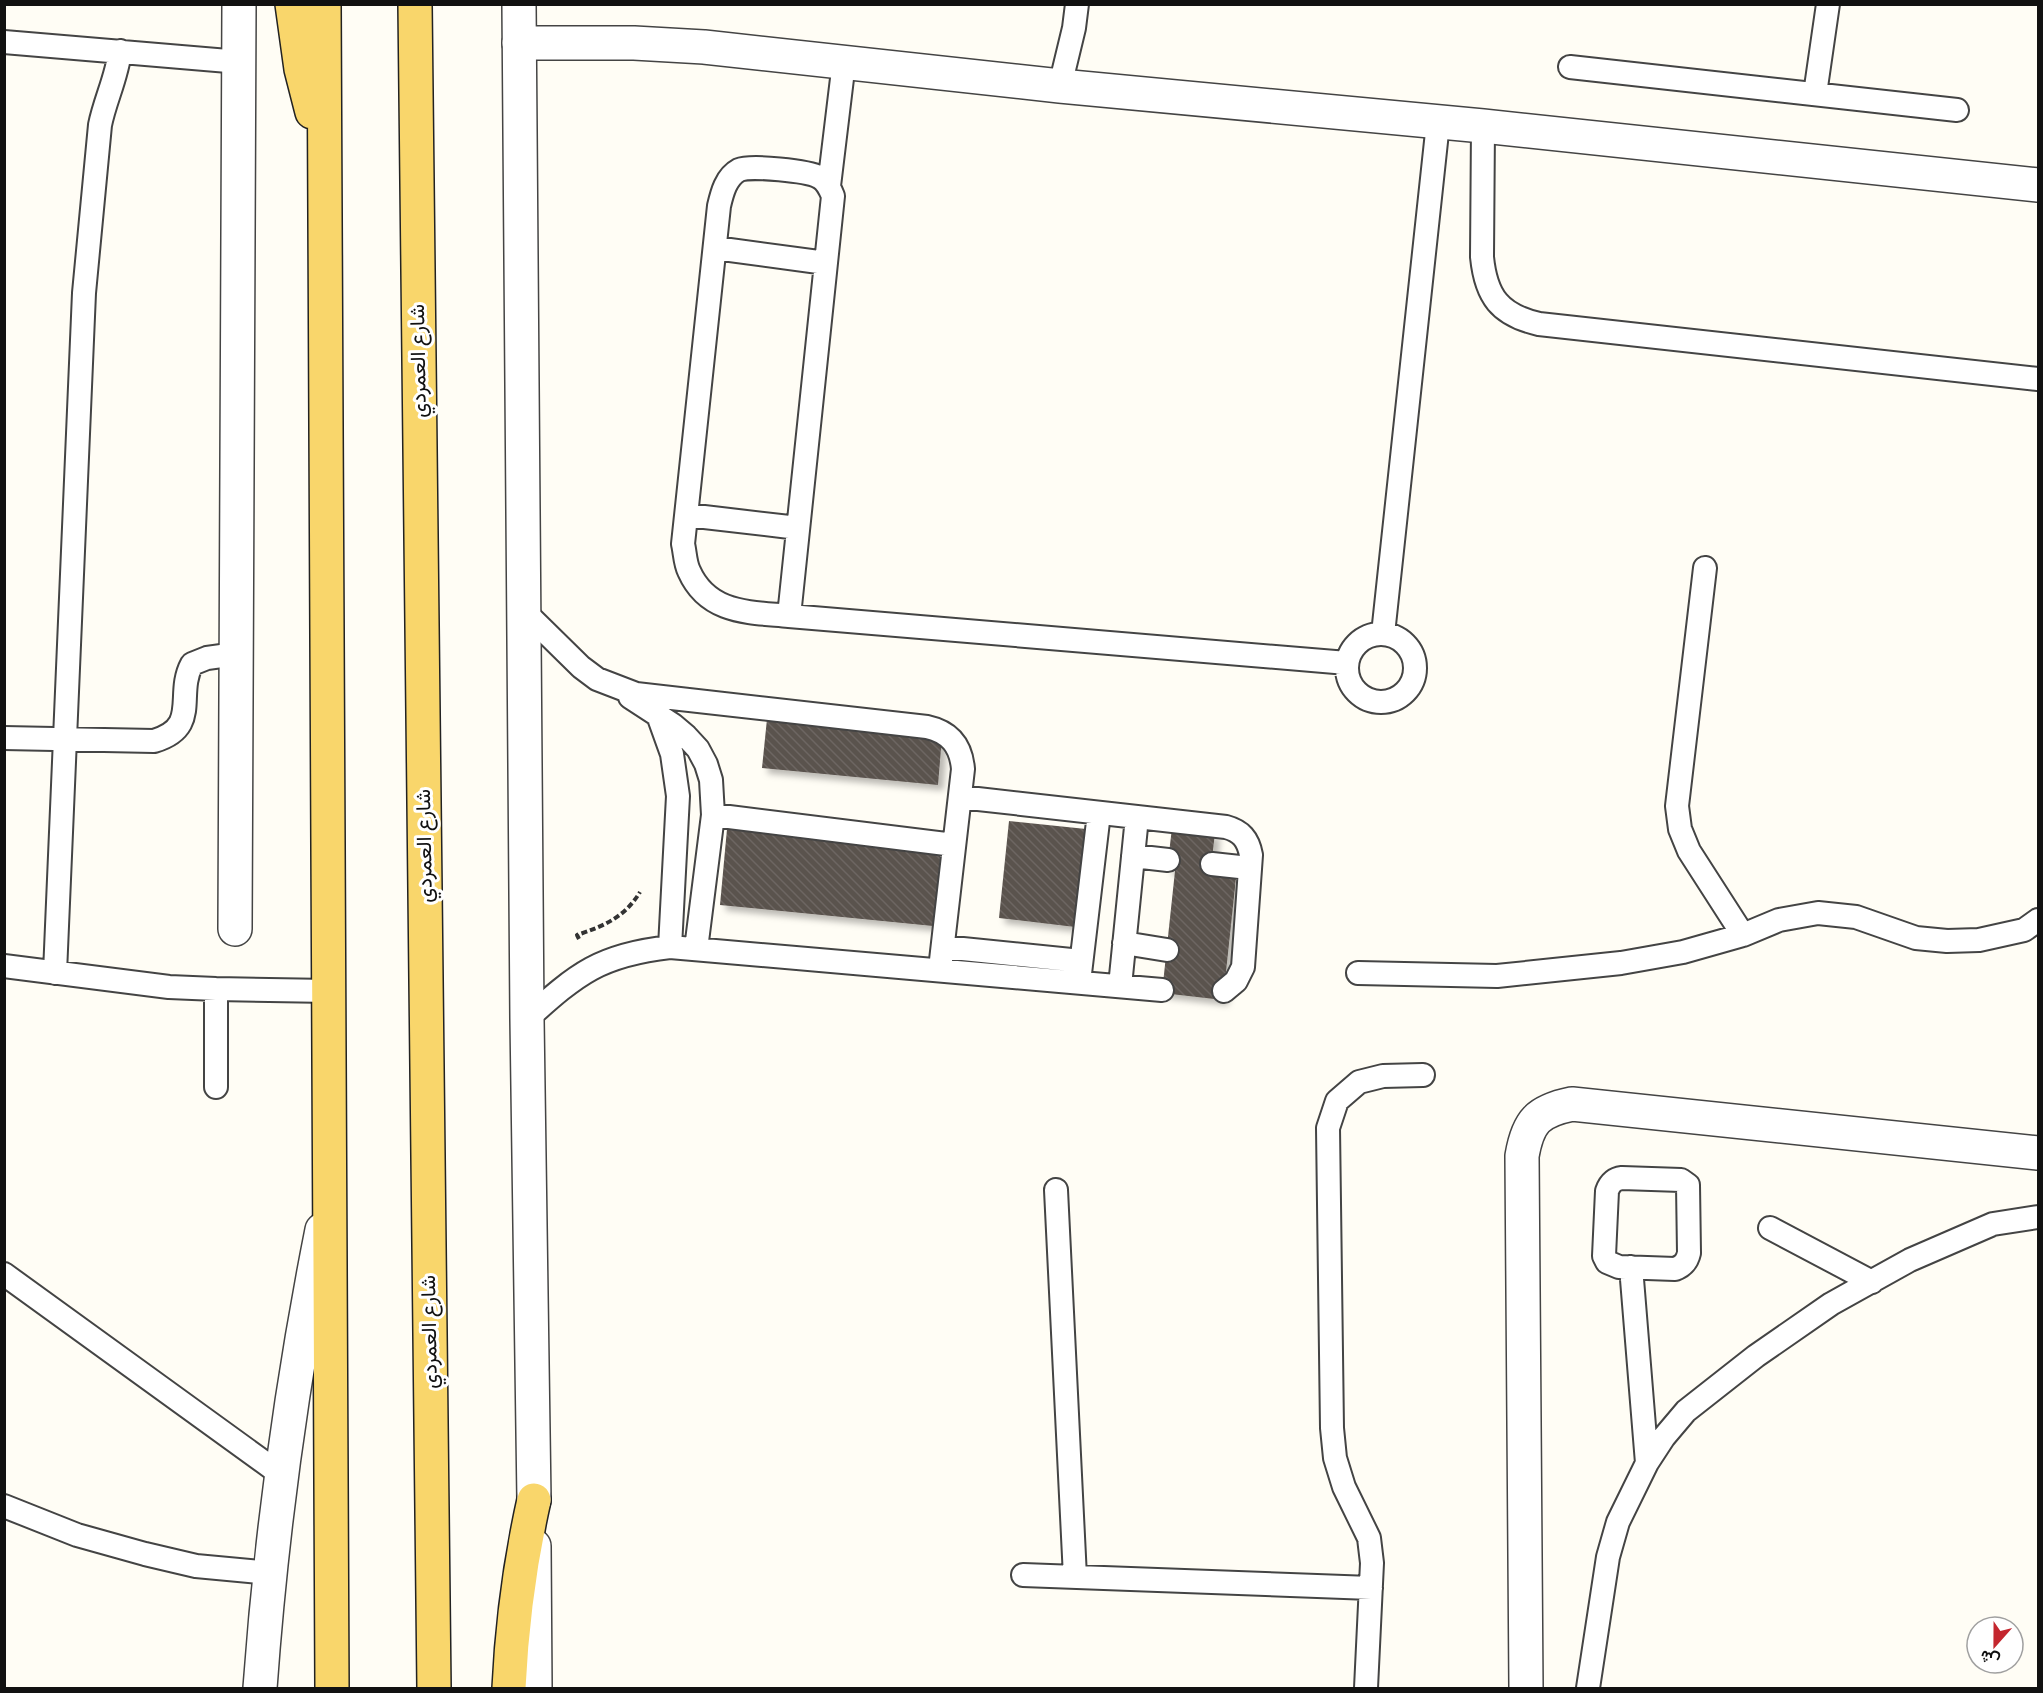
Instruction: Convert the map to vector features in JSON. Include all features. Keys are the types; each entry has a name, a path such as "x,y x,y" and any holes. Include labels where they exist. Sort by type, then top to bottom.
{"main road":[{"path":"292,4 301,69 325,150"},
{"path":"324,4 332,1689"},
{"name":"شارع العمردي","path":"415,4 434,1689"},
{"path":"509,1689 515,1598 534,1500"}],"street":[{"path":"235,929 240,4"},
{"path":"519,4 527,1019 536,1689"},
{"path":"519,43 634,43 693,46 1060,86 1483,126 2038,185"},
{"path":"1526,1689 1522,1156 1525,1136 1536,1119 1552,1108 1572,1104 2038,1153"},
{"path":"260,1689 283,1476 301,1347 330,1187"}],"lane":[{"path":"1060,86 1077,4"},
{"path":"1815,94 1828,4"},
{"path":"4,42 240,62"},
{"path":"55,973 85,281 100,125 106,100 119,65 120,51"},
{"path":"829,186 844,62"},
{"path":"1570,68 1957,110"},
{"path":"1383,634 1438,123"},
{"path":"1483,126 1482,257 1484,276 1491,294 1503,309 1520,320 1539,324 2038,379"},
{"path":"789,616 833,196 829,186 821,178 810,174 752,167 739,170 728,179 722,191 715,248 683,544 688,570 702,593 725,608 789,616 1347,663"},
{"path":"715,248 826,263"},
{"path":"687,515 798,528"},
{"path":"1705,568 1677,806 1680,829 1689,851 1743,935"},
{"path":"524,611 581,667 658,715 686,736 698,749 711,780 713,815 696,949"},
{"path":"1383,634 1395,637 1405,644 1412,655 1415,667 1413,680 1407,690 1397,698 1385,702 1372,701 1361,696 1352,687 1347,676 1347,663 1351,651 1359,641 1370,635 1383,634"},
{"path":"4,738 154,741 166,737 176,729 183,718 187,679 192,664 207,658 236,654"},
{"path":"616,688 656,697 939,729 950,736 958,746 963,770 941,958"},
{"path":"658,715 672,754 678,796 670,947"},
{"path":"960,797 1234,829 1241,833 1251,855 1236,951 1241,975 1231,987 1224,991"},
{"path":"1080,971 1099,813"},
{"path":"713,815 954,845"},
{"path":"1119,986 1137,817"},
{"path":"1133,856 1168,860"},
{"path":"1212,864 1249,868"},
{"path":"1358,973 1497,976 1621,963 1683,952 1743,935 1779,920 1818,913 1856,917 1916,938 1947,941 1979,940 2024,930 2038,920"},
{"path":"1124,943 1167,950"},
{"path":"527,1019 565,985 591,968 616,957 643,950 670,947 941,958 1080,971 1119,986 1162,990"},
{"path":"4,966 124,982 216,990 330,991"},
{"path":"216,990 216,1087"},
{"path":"1366,1689 1372,1563 1369,1538 1344,1487 1335,1458 1332,1428 1328,1128 1337,1101 1359,1082 1383,1076 1423,1075"},
{"path":"1623,1178 1685,1182 1689,1188 1688,1258 1675,1269 1631,1267 1612,1266 1604,1256 1609,1185 1615,1179 1623,1178"},
{"path":"1056,1190 1075,1576"},
{"path":"1588,1689 1608,1557 1618,1522 1647,1463 1664,1437 1686,1411 1765,1350 1831,1304 1910,1260 1993,1224 2038,1217"},
{"path":"1770,1228 1872,1282"},
{"path":"1631,1267 1647,1463"},
{"path":"4,1274 283,1476"},
{"path":"4,1506 77,1535 145,1554 196,1566 271,1573"},
{"path":"1023,1575 1371,1588"}],"path":[{"path":"591,968 578,935 608,923 622,914 643,889"}],"building":[{"path":"767,719 942,737 938,785 762,768"},
{"path":"1009,821 1086,829 1075,927 999,918"},
{"path":"1172,828 1215,833 1210,875 1236,878 1223,1000 1162,993 1175,871 1167,870"},
{"path":"727,829 941,850 933,926 720,905"}]}
